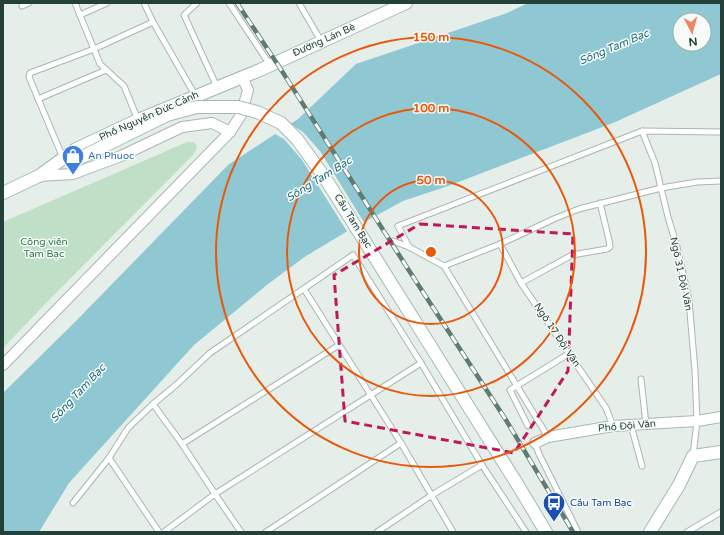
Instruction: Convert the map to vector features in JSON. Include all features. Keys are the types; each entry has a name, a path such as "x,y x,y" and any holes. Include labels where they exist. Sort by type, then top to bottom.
{"main road":[{"name":"Đường Lán Bè","path":"242,77 406,3"},
{"name":"Phố Nguyễn Đức Cảnh","path":"39,176 76,149 195,95 242,77"},
{"name":"Cầu Tam Bạc","path":"80,158 167,115 197,107 238,107 257,112 281,124 297,139 325,178 546,532"},
{"name":"Phố Nguyễn Đức Cảnh","path":"3,193 80,158"},
{"path":"650,532 679,485 693,456 721,452"}],"street":[{"path":"3,365 230,132 241,115 248,90 242,77"},
{"path":"39,176 73,174 121,156 182,127 212,123 230,132"},
{"name":"Phố Đội Văn","path":"535,443 548,437 613,426 697,421 721,417"}],"lane":[{"path":"22,6 29,3"},
{"path":"75,3 100,64 124,86 138,120"},
{"path":"80,14 107,3"},
{"path":"144,3 153,22 195,95"},
{"path":"197,3 184,15 217,87"},
{"path":"229,3 270,65"},
{"path":"299,3 322,41"},
{"path":"63,158 29,77 30,73 94,49 153,22"},
{"path":"38,99 106,70"},
{"path":"409,247 398,226 642,131 721,132"},
{"name":"Ngõ 31 Đội Văn","path":"642,131 655,163 677,247 688,300 695,371 697,421 693,456"},
{"path":"444,266 500,244 556,218 600,203 661,188 697,182 721,181"},
{"path":"521,283 572,255 607,249 610,247 600,203"},
{"path":"393,241 409,247 444,266 548,437"},
{"name":"Ngõ 17 Đội Văn","path":"500,244 521,283 606,408 613,426"},
{"path":"73,503 109,458 128,428 152,404 176,385 210,354 353,255 422,363 482,465 526,532"},
{"path":"304,289 402,443 453,532"},
{"path":"182,444 339,345"},
{"path":"528,426 510,390 570,353"},
{"path":"164,532 215,494 422,363"},
{"path":"641,379 646,424"},
{"path":"152,404 182,444 241,532"},
{"path":"631,425 642,466"},
{"path":"266,532 402,443"},
{"path":"535,443 538,454 578,532"},
{"path":"109,458 159,532"},
{"path":"376,532 432,495 482,465"},
{"path":"687,532 721,512"}],"highlighted area":[{"path":"420,224 573,234 568,371 514,453 345,421 334,275"}],"green space":[{"name":"Công viên Tam Bạc","path":"187,142 196,144 197,148 193,155 3,348 3,222"}],"water":[{"name":"Sông Tam Bạc","path":"528,3 721,3 721,74 613,123 448,186 403,201 306,256 268,284 194,345 69,483 39,532 3,532 3,393 77,320 228,165 298,119 356,64 507,13"}],"pier":[{"path":"289,123 303,132 320,151 365,224 348,233 302,160 284,139 273,133"}],"railway":[{"path":"237,3 506,420 573,532"}],"place":[{"name":"An Phuoc","path":"73,176"},
{"name":"Cầu Tam Bạc","path":"554,522"}]}
